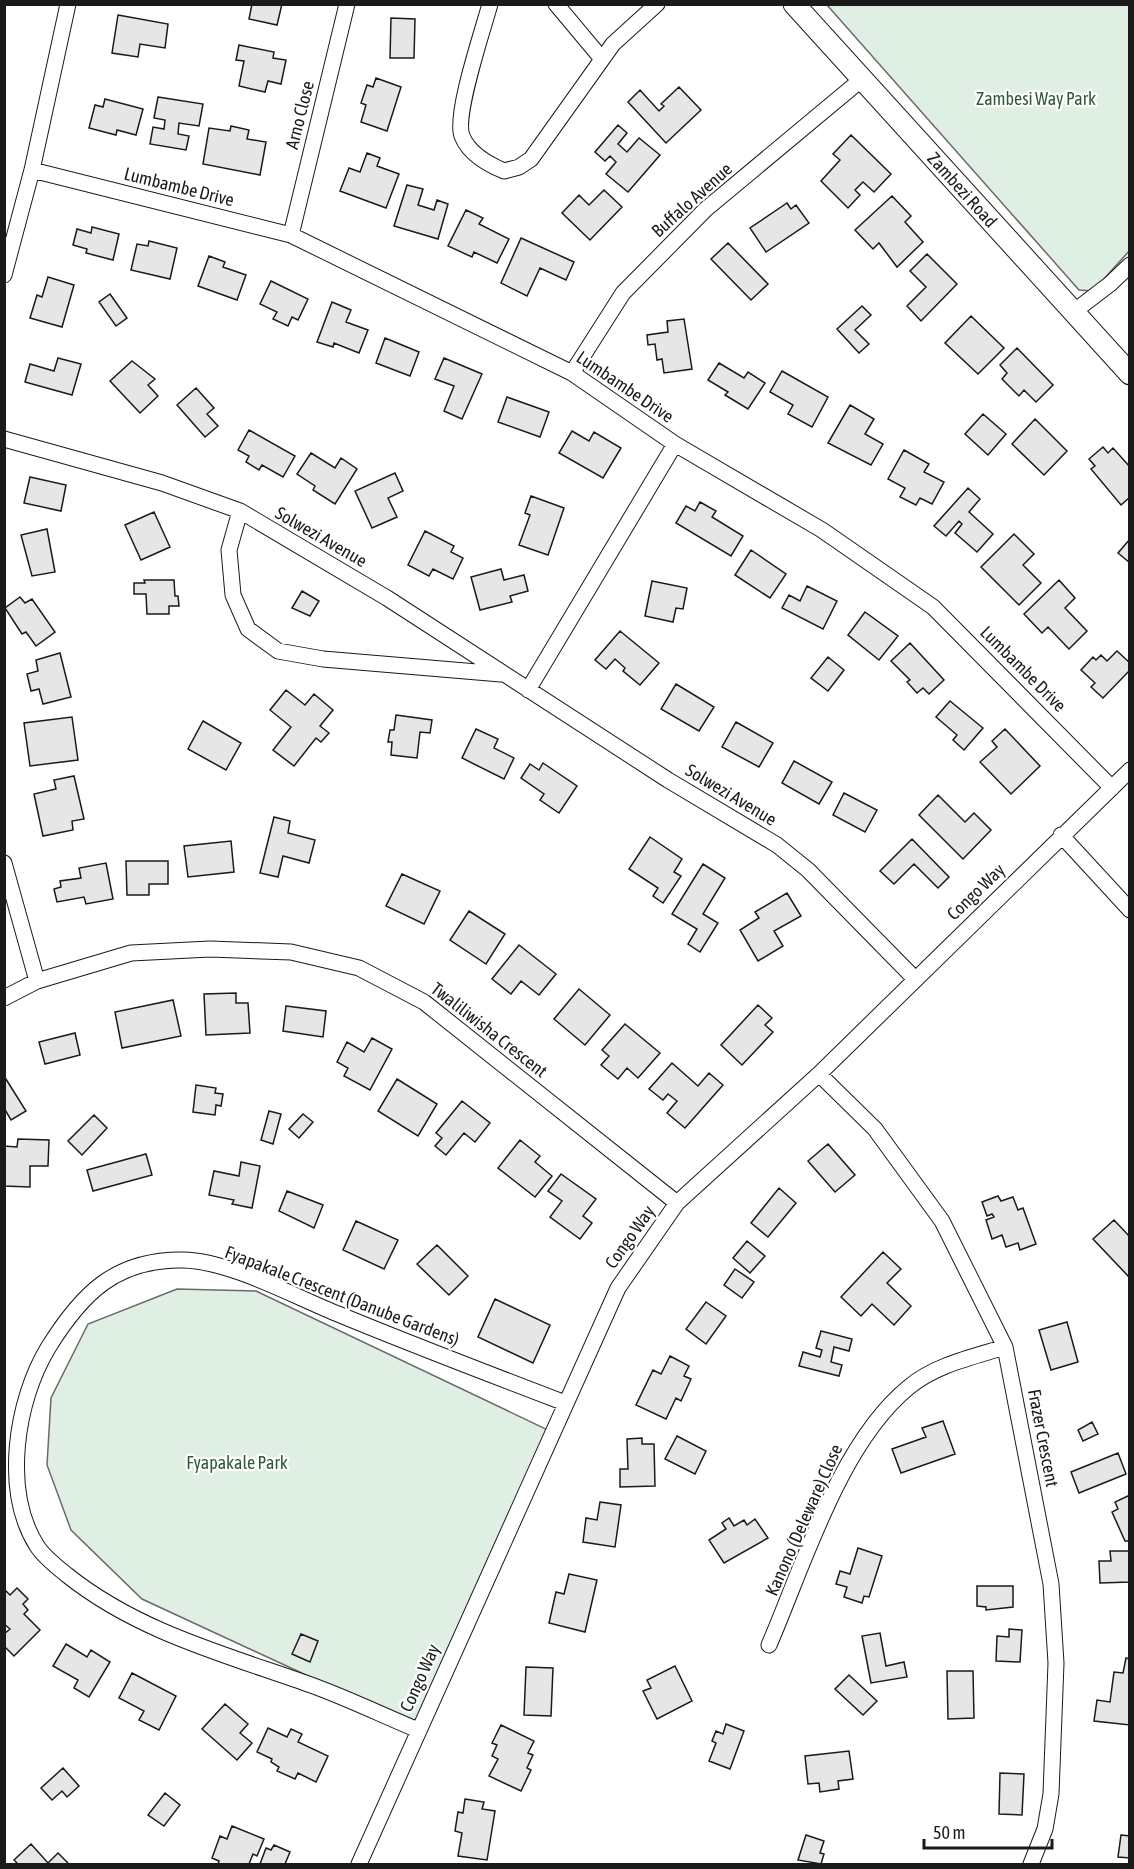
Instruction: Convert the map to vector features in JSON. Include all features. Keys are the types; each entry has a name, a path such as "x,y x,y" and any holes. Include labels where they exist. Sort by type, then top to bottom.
{"main road":[{"name":"Zambezi Road","path":"794,4 1072,313 1130,374"}],"street":[{"path":"4,274 32,170 68,4"},
{"name":"Arno Close","path":"291,235 347,4"},
{"path":"490,4 465,97 461,134 470,149 492,166 504,171 519,167 531,159 612,44 657,4"},
{"path":"556,4 602,59"},
{"name":"Buffalo Avenue","path":"572,373 623,293 706,209 862,79"},
{"name":"Lumbambe Drive","path":"32,170 291,235 572,373 675,444 822,530 933,607 1112,788"},
{"path":"1072,313 1110,285 1130,265"},
{"name":"Solwezi Avenue","path":"4,439 162,483 240,511 387,598 528,690 795,858 915,979"},
{"path":"528,690 675,444"},
{"name":"Solwezi Avenue","path":"240,511 229,550 233,595 248,629 278,651 323,659 504,674"},
{"name":"Congo Way","path":"359,1864 618,1288 677,1203 819,1074 1130,770"},
{"path":"1061,835 1130,910"},
{"path":"4,863 37,981"},
{"name":"Twaliliwisha Crescent","path":"4,998 37,981 131,953 210,949 291,952 359,969 424,1002 677,1203"},
{"name":"Frazer Crescent","path":"819,1074 875,1129 942,1221 1005,1347 1051,1584 1056,1662 1051,1794 1046,1829 1031,1864"},
{"name":"Fyapakale Crescent (Danube Gardens)","path":"418,1730 315,1686 168,1635 89,1592 38,1548 25,1522 18,1490 16,1446 23,1412 41,1360 62,1325 90,1294 118,1271 150,1260 188,1260 232,1270 404,1341 565,1403"},
{"name":"Kanono (Deleware) Close","path":"769,1645 841,1478 875,1422 910,1386 951,1364 1005,1347"}],"green space":[{"name":"Zambesi Way Park","path":"827,5 1129,5 1130,250 1093,291 1079,290"},
{"name":"Fyapakale Park","path":"177,1289 256,1291 550,1431 414,1725 142,1599 71,1530 47,1465 51,1398 88,1324"}],"building":[{"path":"252,4 282,4 277,25 249,19"},
{"path":"118,15 168,24 165,48 140,44 138,57 112,53"},
{"path":"391,18 415,19 414,58 390,58"},
{"path":"239,45 274,52 273,58 286,60 281,84 268,81 265,92 239,86 244,61 236,60"},
{"path":"376,78 401,87 387,131 361,122 366,105 361,103 367,85 373,87"},
{"path":"679,87 701,110 666,143 628,102 640,90 659,111 664,106 661,104"},
{"path":"158,97 203,104 199,126 179,123 178,134 189,136 186,150 150,144 153,127 164,129 165,120 154,118"},
{"path":"105,99 143,109 136,135 117,130 116,135 89,128 95,105 103,107"},
{"path":"618,125 627,133 618,144 627,152 639,138 660,155 628,192 606,174 616,162 610,156 605,161 595,152"},
{"path":"231,126 249,130 247,139 266,142 260,175 203,164 209,128 230,131"},
{"path":"851,135 891,174 874,192 863,182 855,190 860,195 848,208 821,181 840,160 833,154"},
{"path":"367,153 380,158 377,166 399,174 386,208 340,191 349,168 360,172"},
{"path":"407,185 423,189 418,205 434,210 437,200 448,204 438,239 394,226"},
{"path":"604,190 622,207 590,240 562,213 579,195 589,205"},
{"path":"892,196 911,216 905,222 923,242 897,267 879,243 873,249 855,230"},
{"path":"787,203 791,209 796,205 809,223 766,252 750,228"},
{"path":"466,210 483,218 479,224 509,239 497,263 474,252 472,257 448,246"},
{"path":"92,227 119,234 113,260 86,253 87,249 73,245 77,229 91,233"},
{"path":"521,238 574,262 566,280 540,268 527,296 501,283"},
{"path":"149,241 177,248 170,279 131,270 137,244 148,246"},
{"path":"728,243 768,284 751,300 711,259"},
{"path":"927,254 957,284 921,321 907,306 926,287 910,271"},
{"path":"209,256 225,262 223,267 246,275 237,300 198,286"},
{"path":"48,277 74,285 62,327 30,318 37,295 42,297"},
{"path":"271,281 308,299 298,320 292,317 288,326 273,319 277,312 260,304"},
{"path":"110,294 127,318 116,326 99,302"},
{"path":"332,302 351,310 346,322 368,330 359,353 334,343 333,347 317,342"},
{"path":"862,306 871,315 855,330 869,344 859,353 837,329"},
{"path":"971,316 1004,348 978,374 945,343"},
{"path":"684,319 692,369 664,373 662,359 657,360 655,344 648,345 647,335 668,332 667,321"},
{"path":"385,338 419,352 410,376 376,363"},
{"path":"1017,348 1053,385 1036,402 1024,390 1019,396 1002,379 1007,373 1000,365"},
{"path":"58,358 81,364 72,395 25,382 30,364 54,371"},
{"path":"444,358 482,374 462,419 444,411 454,386 435,379"},
{"path":"132,361 155,379 148,385 158,396 140,413 110,381"},
{"path":"719,363 744,378 748,372 765,383 748,409 725,395 728,392 708,380"},
{"path":"782,371 828,397 812,427 788,414 793,405 770,392"},
{"path":"196,388 214,408 207,414 218,426 205,437 177,405"},
{"path":"507,397 549,412 540,437 498,422"},
{"path":"850,405 874,419 865,434 883,444 871,465 828,443"},
{"path":"983,414 1006,434 988,455 965,434"},
{"path":"1035,419 1067,451 1044,475 1012,444"},
{"path":"249,430 295,456 283,477 262,465 259,470 246,462 249,456 238,450"},
{"path":"572,431 589,441 594,432 621,448 603,478 559,453"},
{"path":"1103,447 1108,453 1113,448 1130,467 1130,497 1121,505 1091,469 1095,466 1089,459"},
{"path":"904,450 929,464 924,472 944,482 932,504 920,498 916,505 900,497 905,488 888,479"},
{"path":"311,453 335,468 341,458 357,469 335,504 313,490 315,486 297,474"},
{"path":"395,473 403,491 388,498 397,517 372,528 355,491"},
{"path":"30,477 66,485 61,511 24,503"},
{"path":"968,488 980,499 969,512 993,534 977,552 955,533 962,524 959,521 946,536 934,526"},
{"path":"531,496 564,508 548,555 519,545 530,515 525,513"},
{"path":"700,502 716,511 712,517 743,536 731,556 676,523 686,506 695,511"},
{"path":"154,512 170,547 141,560 125,525"},
{"path":"47,529 55,572 32,576 21,535"},
{"path":"425,531 454,546 451,552 463,558 453,579 433,569 429,576 408,565"},
{"path":"1014,534 1034,554 1023,565 1041,583 1019,605 981,567"},
{"path":"1130,539 1130,563 1118,553"},
{"path":"751,550 786,574 770,598 735,575"},
{"path":"501,569 504,580 524,575 528,591 510,596 512,602 480,610 471,577"},
{"path":"144,580 174,580 175,596 178,596 179,606 169,606 169,614 147,614 146,594 134,594 134,583 145,583"},
{"path":"1059,580 1075,598 1065,608 1087,631 1069,649 1048,627 1042,633 1024,614"},
{"path":"652,581 687,588 683,609 676,608 673,622 645,616"},
{"path":"807,586 837,601 823,629 782,608 789,595 800,601"},
{"path":"302,591 319,601 310,616 292,608"},
{"path":"20,597 25,603 32,599 55,632 36,646 26,632 22,634 5,608"},
{"path":"865,612 898,636 879,660 848,635"},
{"path":"620,631 659,663 640,685 623,671 625,668 615,659 606,669 595,660"},
{"path":"910,643 944,680 929,694 923,688 917,693 907,682 910,680 891,661"},
{"path":"1117,651 1130,663 1130,670 1103,698 1091,687 1095,683 1081,670 1093,657 1096,660 1101,655 1107,661"},
{"path":"60,653 71,697 43,704 39,689 31,691 27,674 38,671 36,660"},
{"path":"828,657 844,670 828,691 811,678"},
{"path":"676,684 714,707 699,731 661,709"},
{"path":"286,690 305,705 314,694 333,710 320,726 329,733 321,742 316,738 294,766 273,750 291,727 270,710"},
{"path":"950,701 983,728 964,750 953,740 957,735 936,717"},
{"path":"396,715 432,720 430,733 420,732 417,758 391,755 392,742 388,742 390,730 394,730"},
{"path":"72,717 78,760 30,766 24,723"},
{"path":"203,721 241,743 226,770 188,749"},
{"path":"736,722 773,743 759,767 722,747"},
{"path":"476,729 498,739 494,748 514,758 504,779 462,758"},
{"path":"1005,729 1040,766 1011,794 980,762 997,747 992,741"},
{"path":"794,761 832,782 819,804 782,783"},
{"path":"543,763 577,786 559,813 540,800 544,794 521,778 530,764 539,770"},
{"path":"74,776 84,819 72,821 73,830 43,836 34,794 56,789 54,780"},
{"path":"844,793 877,810 865,832 833,815"},
{"path":"938,795 965,822 974,813 991,830 963,859 919,815"},
{"path":"274,817 290,821 288,833 315,840 309,863 283,856 278,877 260,873"},
{"path":"650,837 682,859 674,872 681,876 663,903 653,896 658,888 629,869"},
{"path":"912,839 949,877 938,888 914,864 894,884 880,871"},
{"path":"231,841 234,872 188,877 184,846"},
{"path":"126,861 168,861 168,884 149,884 149,895 127,895"},
{"path":"106,863 113,899 86,904 84,897 57,902 54,889 61,887 60,881 81,878 79,868"},
{"path":"703,864 725,878 703,914 718,923 700,952 688,944 697,929 672,914"},
{"path":"402,874 440,891 424,924 386,906"},
{"path":"787,893 801,916 774,931 783,946 758,961 740,930 759,918 755,912"},
{"path":"469,911 505,934 486,964 450,940"},
{"path":"519,945 556,974 539,995 521,981 511,994 492,979"},
{"path":"579,989 610,1015 585,1045 554,1019"},
{"path":"236,993 236,1003 248,1003 250,1033 206,1035 204,994"},
{"path":"173,1000 181,1036 122,1048 115,1012"},
{"path":"758,1005 772,1018 765,1025 773,1032 742,1065 721,1045"},
{"path":"286,1006 326,1011 323,1037 283,1031"},
{"path":"625,1024 660,1053 638,1078 627,1068 618,1079 601,1065 609,1056 602,1050"},
{"path":"75,1033 80,1055 45,1064 39,1042"},
{"path":"372,1038 392,1049 370,1090 344,1076 348,1068 337,1062 347,1042 364,1052"},
{"path":"672,1063 698,1086 709,1073 723,1085 685,1128 667,1113 677,1101 668,1094 663,1100 649,1089"},
{"path":"4,1076 26,1111 11,1120 4,1108"},
{"path":"397,1079 437,1104 418,1136 378,1111"},
{"path":"196,1085 216,1088 215,1093 223,1094 221,1106 216,1105 215,1115 193,1112"},
{"path":"462,1101 490,1123 475,1142 464,1133 446,1155 435,1146 442,1138 436,1133"},
{"path":"269,1111 281,1114 273,1144 261,1140"},
{"path":"303,1114 313,1122 299,1138 289,1129"},
{"path":"94,1115 107,1128 82,1155 68,1141"},
{"path":"18,1139 49,1140 48,1166 30,1166 30,1187 4,1186 4,1146 17,1147"},
{"path":"520,1140 540,1156 535,1162 552,1176 535,1197 498,1168"},
{"path":"828,1144 855,1175 835,1192 808,1161"},
{"path":"146,1154 152,1175 93,1191 87,1170"},
{"path":"241,1162 260,1166 252,1208 232,1204 234,1200 209,1195 214,1171 239,1176"},
{"path":"561,1174 596,1199 583,1216 592,1223 580,1239 550,1217 562,1201 548,1191"},
{"path":"779,1188 796,1203 768,1237 751,1223"},
{"path":"287,1191 323,1205 314,1228 279,1211"},
{"path":"998,1196 1001,1201 1013,1197 1018,1210 1023,1208 1036,1244 1020,1250 1018,1243 1006,1247 1002,1235 992,1239 986,1220 994,1217 992,1214 987,1216 982,1202"},
{"path":"1114,1220 1130,1237 1130,1278 1093,1239"},
{"path":"356,1221 398,1240 384,1269 343,1250"},
{"path":"747,1241 765,1256 750,1273 733,1258"},
{"path":"437,1245 468,1276 449,1295 417,1264"},
{"path":"883,1252 901,1269 887,1283 911,1306 894,1325 872,1304 861,1316 841,1297"},
{"path":"735,1269 754,1282 742,1298 724,1285"},
{"path":"495,1299 550,1325 533,1363 478,1337"},
{"path":"706,1302 726,1316 706,1344 686,1329"},
{"path":"1067,1322 1078,1362 1051,1370 1039,1330"},
{"path":"821,1331 852,1339 849,1351 834,1347 831,1362 842,1365 839,1376 799,1366 803,1352 820,1357 822,1350 816,1348"},
{"path":"670,1356 689,1366 684,1376 691,1379 681,1401 676,1398 666,1419 636,1405 653,1370 661,1374"},
{"path":"943,1421 955,1454 901,1473 892,1449 926,1437 922,1428"},
{"path":"1092,1422 1098,1434 1083,1441 1078,1430"},
{"path":"677,1436 706,1451 695,1474 665,1459"},
{"path":"642,1438 642,1444 654,1444 655,1486 620,1487 620,1469 628,1469 627,1439"},
{"path":"1118,1453 1126,1474 1079,1493 1071,1472"},
{"path":"1130,1495 1130,1541 1125,1541 1112,1512 1118,1509 1115,1502"},
{"path":"600,1502 621,1505 615,1547 583,1542 586,1518 597,1520"},
{"path":"729,1518 734,1526 744,1520 747,1525 755,1519 768,1538 724,1563 709,1540 726,1529 722,1523"},
{"path":"858,1548 882,1556 869,1597 864,1596 862,1603 844,1597 847,1587 836,1584 840,1571 850,1574"},
{"path":"1110,1551 1130,1551 1130,1582 1100,1583 1099,1561 1111,1561"},
{"path":"569,1574 597,1580 585,1632 549,1623 556,1592 564,1594"},
{"path":"977,1586 1013,1586 1013,1607 986,1610 986,1607 977,1606"},
{"path":"17,1588 28,1599 23,1604 28,1610 24,1614 40,1630 14,1656 4,1646 4,1634 10,1629 4,1624 4,1589 10,1595"},
{"path":"1009,1629 1022,1630 1020,1662 996,1661 997,1636 1009,1637"},
{"path":"880,1633 886,1666 904,1662 907,1677 871,1683 862,1636"},
{"path":"301,1634 318,1641 310,1662 292,1654"},
{"path":"66,1644 87,1657 91,1650 110,1662 89,1697 74,1688 78,1680 53,1666"},
{"path":"1126,1658 1130,1659 1130,1725 1094,1721 1097,1700 1110,1702 1114,1672 1123,1673"},
{"path":"675,1666 692,1701 657,1719 643,1691 651,1688 647,1680"},
{"path":"526,1667 553,1668 551,1716 524,1715"},
{"path":"947,1671 973,1671 974,1718 948,1719"},
{"path":"132,1673 176,1696 159,1730 139,1720 144,1711 119,1698"},
{"path":"849,1675 877,1701 863,1715 835,1689"},
{"path":"225,1704 248,1724 240,1733 252,1743 237,1760 202,1729"},
{"path":"726,1724 744,1731 730,1769 709,1761 716,1743 712,1741 716,1731 723,1734"},
{"path":"501,1725 534,1741 528,1753 533,1755 527,1768 531,1770 521,1791 489,1776 498,1759 492,1756 497,1745 492,1743"},
{"path":"268,1728 287,1737 291,1729 302,1734 298,1742 328,1756 316,1782 298,1773 295,1779 277,1771 279,1767 271,1762 272,1759 257,1752"},
{"path":"849,1751 853,1779 838,1781 839,1789 820,1792 819,1783 808,1784 805,1756"},
{"path":"63,1768 79,1786 67,1797 62,1791 52,1800 41,1788"},
{"path":"1000,1773 1024,1774 1022,1815 999,1814"},
{"path":"165,1793 180,1805 164,1826 148,1815"},
{"path":"465,1799 484,1802 482,1809 495,1811 487,1860 458,1856 462,1833 455,1831 458,1812 463,1813"},
{"path":"232,1826 264,1839 257,1856 253,1854 249,1864 218,1864 219,1861 212,1858 220,1836 227,1839"},
{"path":"806,1835 824,1841 820,1853 824,1854 821,1864 798,1860"},
{"path":"1121,1835 1130,1836 1130,1858 1118,1857"},
{"path":"31,1844 48,1863 58,1853 69,1864 18,1864 14,1860"},
{"path":"274,1845 290,1852 285,1864 260,1864 266,1848 271,1850"}]}
